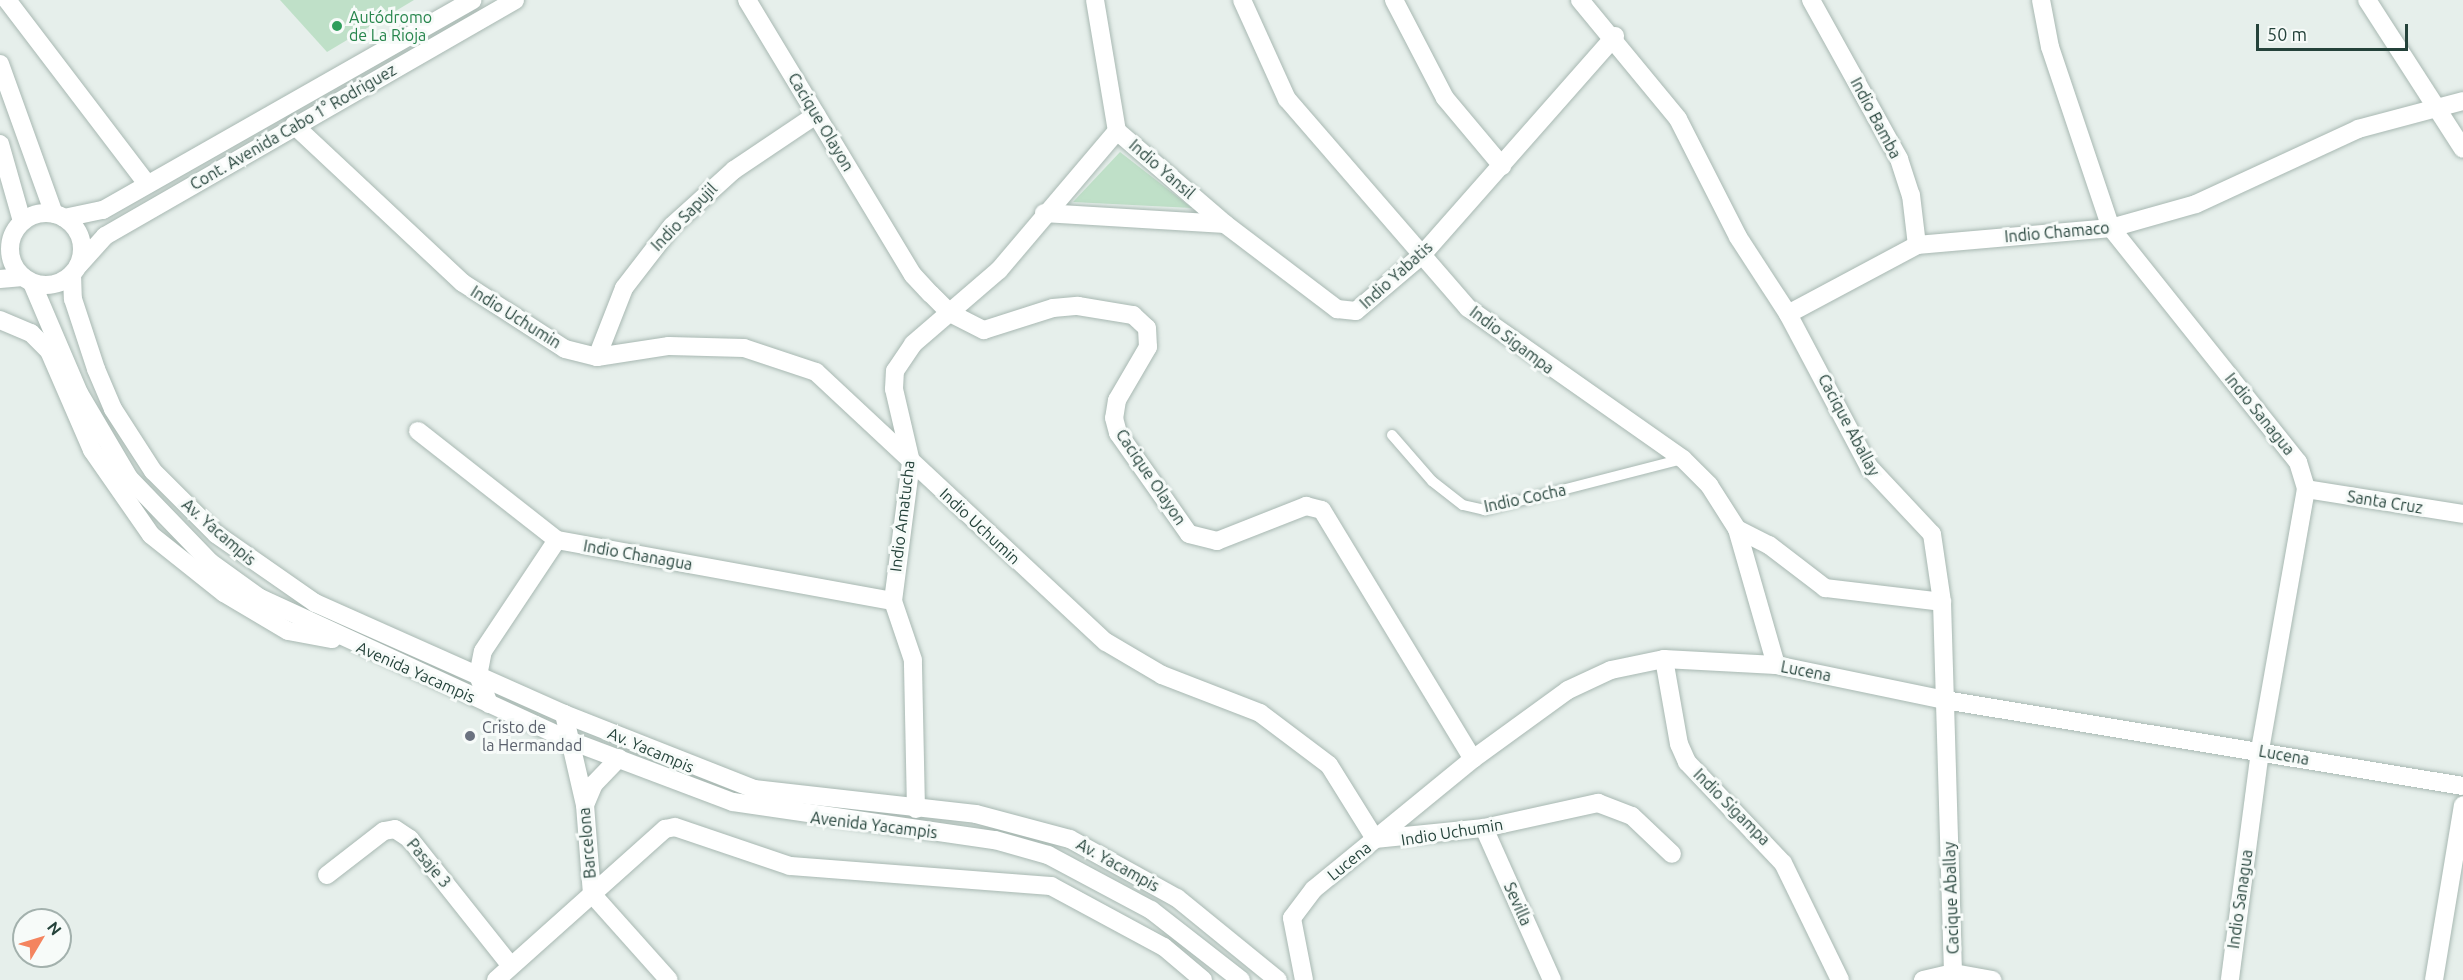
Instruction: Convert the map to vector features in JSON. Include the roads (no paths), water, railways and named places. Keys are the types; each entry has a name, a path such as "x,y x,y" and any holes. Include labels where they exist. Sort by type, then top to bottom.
{"street":[{"path":"7,0 147,184"},
{"name":"Cont. Avenida Cabo 1° Rodriguez","path":"59,216 87,217 473,0"},
{"name":"Cont. Avenida Cabo 1° Rodriguez","path":"75,269 105,236 294,125 515,0"},
{"name":"Cacique Olayon","path":"747,0 913,275 950,313 984,330 1053,308 1078,306 1133,315 1147,328 1149,347 1117,400 1114,418 1118,433 1188,534 1217,541 1306,506 1322,510 1473,759"},
{"name":"Indio Yansil","path":"1095,0 1118,131 1225,224"},
{"name":"Indio Sigampa","path":"1242,0 1287,99 1468,308 1499,334 1683,459 1725,505 1737,529 1776,665"},
{"path":"1394,0 1445,98 1502,166"},
{"name":"Cacique Aballay","path":"1580,0 1615,36 1678,119 1738,237 1788,314 1869,468 1932,534 1942,602 1953,973"},
{"name":"Indio Bamba","path":"1811,0 1899,159 1911,195 1917,245"},
{"name":"Indio Sanagua","path":"2041,0 2050,47 2111,228 2298,462 2306,489 2260,751 2230,980"},
{"path":"2367,0 2437,105 2463,149"},
{"name":"Indio Yabatis","path":"1225,224 1337,309 1356,311 1370,302 1422,255 1615,36"},
{"path":"0,64 39,185 59,216 81,241 75,269 53,284 0,279"},
{"name":"Indio Chamaco","path":"1788,314 1917,245 2111,228 2196,204 2318,145 2437,105 2463,101"},
{"name":"Indio Sapujil","path":"597,357 624,288 672,226 734,170 816,115"},
{"name":"Indio Uchumin","path":"294,125 463,283 532,331 597,357 696,346 744,348 781,357 816,372 1106,642 1162,675 1260,713 1329,765 1376,839 1392,842 1484,828 1598,803 1632,816 1672,854"},
{"name":"Indio Amatucha","path":"916,809 913,660 892,601 911,462 894,390 895,371 914,344 999,270 1044,213 1118,131"},
{"path":"3,152 22,221 5,251 27,280"},
{"path":"1044,213 1225,224"},
{"path":"22,221 59,216"},
{"name":"Av. Yacampis","path":"75,269 73,299 112,409 153,471 216,534 315,603 564,714 753,789 976,814 1070,839 1177,898 1278,980"},
{"name":"Avenida Yacampis","path":"27,280 99,432 129,478 172,528 260,598 345,640 566,739 771,812 995,840 1048,855 1151,910 1241,980"},
{"path":"0,320 31,333 50,351 92,450 151,535 224,593 288,631 345,640"},
{"name":"Indio Chanagua","path":"418,431 557,540 892,601"},
{"name":"Santa Cruz","path":"2306,489 2463,514"},
{"path":"1737,529 1769,545 1825,588 1942,602"},
{"path":"489,704 478,676 483,651 557,540"},
{"name":"Indio Sigampa","path":"1664,659 1679,744 1687,762 1784,862 1840,980"},
{"name":"Lucena","path":"1304,980 1292,918 1301,901 1473,759 1568,690 1611,670 1664,659 1776,665 1945,700 2463,786"},
{"name":"Barcelona","path":"564,714 566,739 585,805 592,894 669,980"},
{"path":"585,805 594,784 619,758"},
{"path":"2434,980 2463,805"},
{"path":"496,980 665,830 675,827 789,866 1051,886 1164,947 1203,980"},
{"name":"Sevilla","path":"1484,828 1552,980"},
{"name":"Pasaje 3","path":"327,875 384,831 395,829 411,839 511,966"},
{"path":"1923,980 1953,973 1992,980"}],"lane":[{"name":"Indio Cocha","path":"1392,435 1432,481 1463,505 1484,510 1683,459"}],"place":[{"name":"Autódromo de La Rioja","path":"337,26"},
{"name":"Cristo de la Hermandad","path":"470,736"}]}
